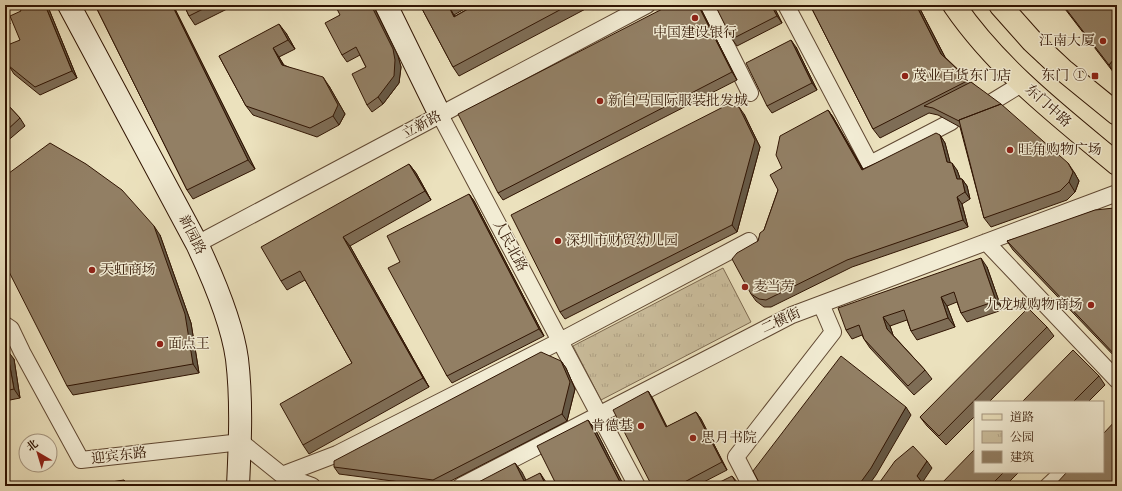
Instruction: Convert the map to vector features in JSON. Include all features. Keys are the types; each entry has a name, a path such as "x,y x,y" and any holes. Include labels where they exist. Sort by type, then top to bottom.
{"main road":[{"name":"新园路","path":"69,5 197,244 214,279 237,357 241,442 238,486"},
{"name":"人民北路","path":"386,5 440,115"},
{"name":"东门中路","path":"954,5 974,31 1045,106 1117,164"},
{"path":"1000,5 1032,41 1063,70 1117,114"}],"street":[{"name":"立新路","path":"197,244 647,5"},
{"path":"706,5 750,93"},
{"path":"786,5 870,164 951,122"},
{"path":"992,102 1022,83"},
{"name":"人民北路","path":"440,115 637,486"},
{"name":"二横街","path":"461,486 786,318 1117,193"},
{"path":"282,475 336,454 560,341 749,241"},
{"path":"986,242 1117,380"},
{"path":"751,486 736,457 833,332 821,304"},
{"name":"迎宾东路","path":"5,325 11,329 81,460 241,442"},
{"path":"241,442 282,475 312,486"},
{"path":"1048,486 1062,473"}],"green space":[{"path":"723,268 751,322 601,400 573,346"}],"building":[{"path":"18,5 45,5 72,71 35,87 9,66 5,56 5,46 20,40 10,16 21,11"},
{"path":"95,5 172,5 248,160 187,190"},
{"path":"184,5 211,5 189,16"},
{"path":"335,5 371,5 393,49 395,60 394,76 378,97 367,105 352,74 366,67 356,47 342,55 325,23 340,15"},
{"path":"420,5 448,5 454,17 475,5 569,5 453,67"},
{"name":"新白马国际服装批发城","path":"670,5 698,5 732,72 498,193 458,114"},
{"path":"715,5 771,5 777,16 732,39"},
{"name":"茂业百货东门店","path":"810,5 916,5 941,54 969,80 873,129"},
{"name":"江南大厦","path":"1063,5 1117,5 1117,55 1109,65"},
{"path":"279,24 288,40 273,48 282,65 323,77 338,105 333,116 310,128 246,106 219,56"},
{"path":"791,40 812,83 767,106 746,63"},
{"path":"971,82 1001,104 959,121 933,108 924,106"},
{"path":"5,102 20,118 5,132"},
{"name":"旺角购物广场","path":"1001,104 1068,163 1073,172 1069,182 1060,191 984,218 959,120"},
{"path":"727,105 739,107 755,140 732,225 560,312 511,215"},
{"path":"828,110 862,170 936,133 940,135 947,162 952,163 957,179 962,179 965,192 957,197 963,220 847,260 766,300 759,299 751,294 732,259 737,253 758,241 760,233 764,230 778,190 770,175 782,168 776,155 780,136"},
{"name":"天虹商场","path":"50,143 86,164 122,190 154,226 185,314 193,364 67,386 5,264 5,176"},
{"path":"409,164 425,191 343,237 423,378 303,445 280,404 352,363 300,271 281,281 261,247"},
{"path":"469,194 539,329 447,376 388,268 400,262 387,236"},
{"name":"九龙城购物商场","path":"1117,208 1117,357 1007,241 1095,210"},
{"path":"981,258 996,301 961,313 954,292 941,297 948,318 911,331 904,310 883,317 887,329 925,370 908,386 864,339 859,325 846,330 838,308"},
{"path":"1028,308 1047,327 939,436 920,417"},
{"path":"7,350 14,389 5,391 5,351"},
{"path":"1073,350 1099,376 1074,401 1023,401"},
{"path":"541,352 561,361 570,382 562,414 433,480 334,467 334,461"},
{"path":"841,356 906,407 871,468 858,486 761,486 753,471"},
{"path":"648,391 666,427 696,412 722,462 677,486 652,486 613,410"},
{"path":"1117,419 1117,486 1054,486 1066,473 1104,473 1104,433"},
{"path":"588,420 622,486 575,486 573,481 563,486 557,486 537,446"},
{"path":"913,446 927,461 917,476 925,486 877,486 895,461"},
{"path":"974,450 974,473 1003,473 990,486 940,485"},
{"path":"515,463 524,481 540,473 546,486 471,486"},
{"path":"732,476 738,486 712,486"},
{"path":"124,480 125,486 86,486"}],"place":[{"name":"中国建设银行","path":"695,18"},
{"name":"江南大厦","path":"1103,41"},
{"name":"茂业百货东门店","path":"905,76"},
{"name":"东门 ①","path":"1095,76"},
{"name":"新白马国际服装批发城","path":"600,101"},
{"name":"旺角购物广场","path":"1010,150"},
{"name":"深圳市财贸幼儿园","path":"558,241"},
{"name":"天虹商场","path":"92,270"},
{"name":"麦当劳","path":"745,287"},
{"name":"九龙城购物商场","path":"1091,305"},
{"name":"面点王","path":"160,344"},
{"name":"肯德基","path":"641,426"},
{"name":"思月书院","path":"693,438"}]}
